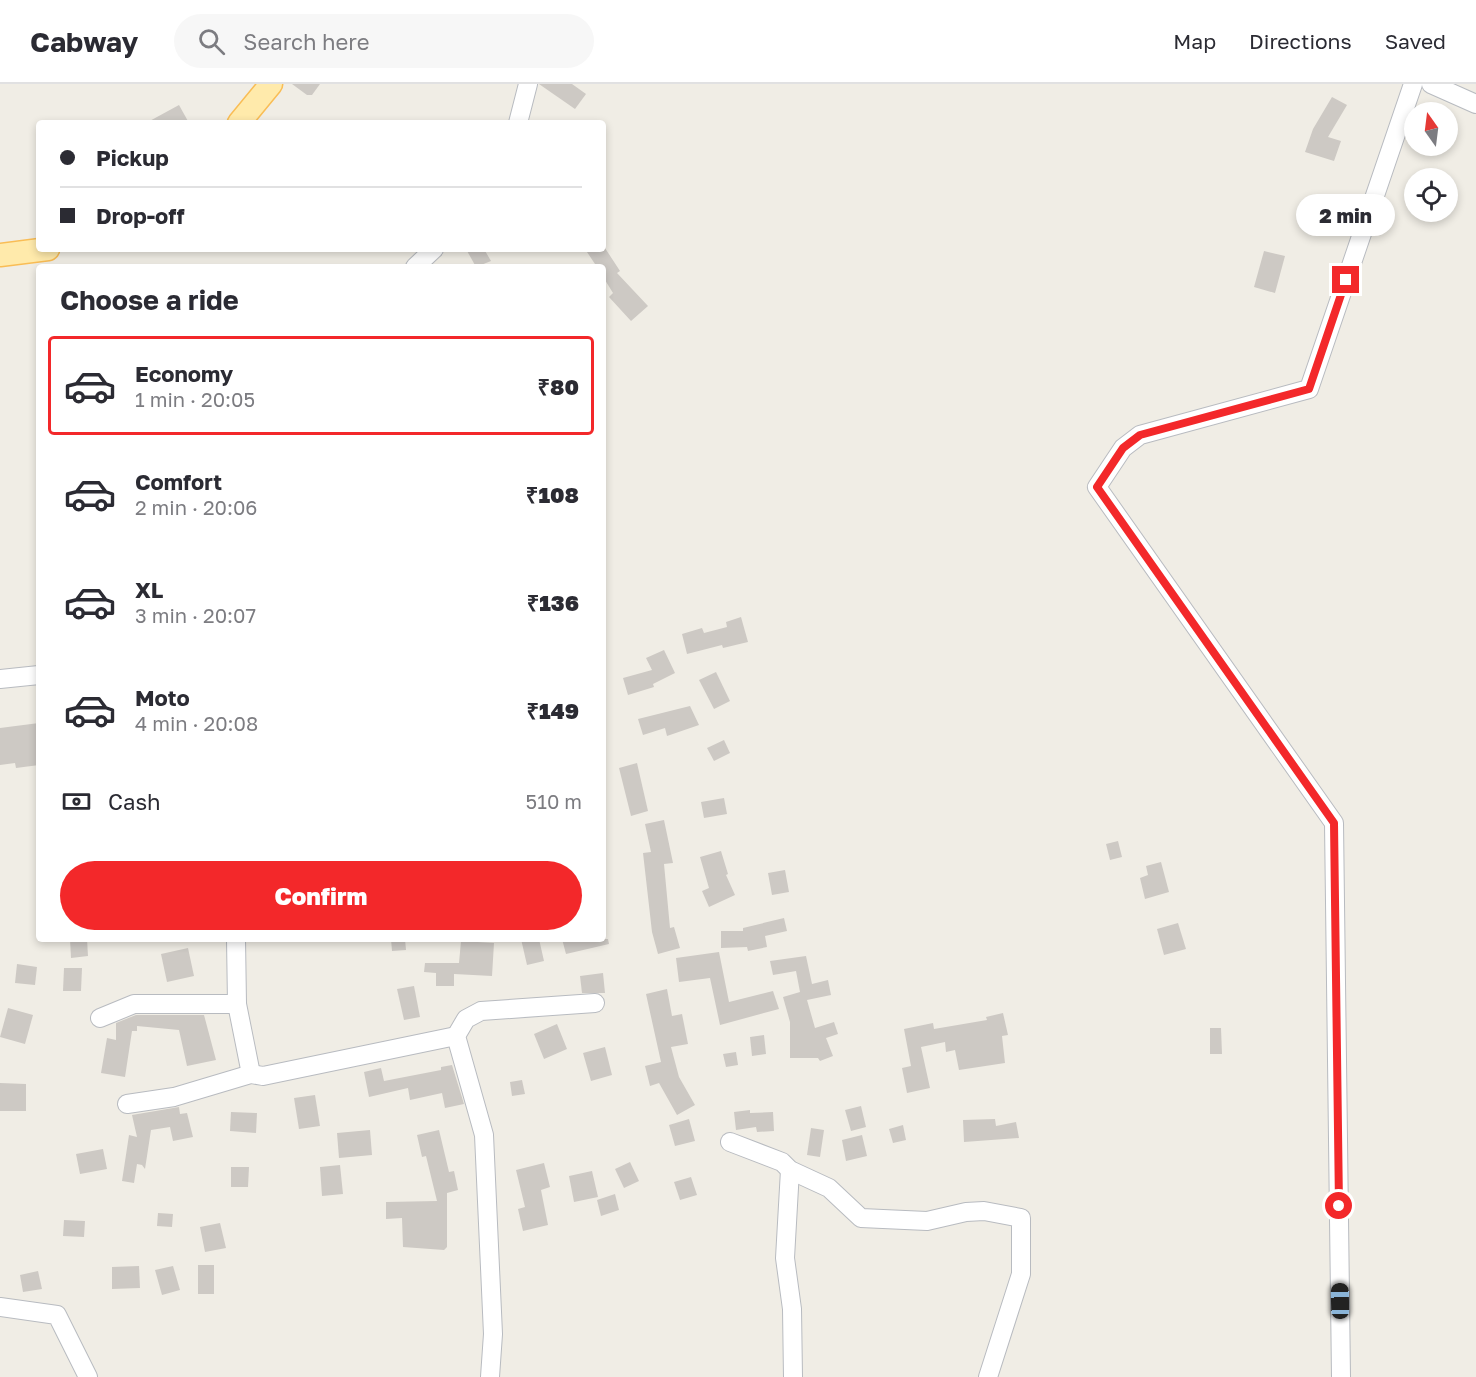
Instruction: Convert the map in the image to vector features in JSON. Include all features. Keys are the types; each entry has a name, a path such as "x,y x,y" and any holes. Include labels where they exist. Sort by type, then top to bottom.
{"main road":[{"path":"241,120 271,84"},
{"path":"0,255 36,250"}],"street":[{"path":"519,120 528,84"},
{"path":"1341,1377 1334,823 1097,487 1123,448 1140,435 1309,389 1413,84"},
{"path":"1431,84 1476,104"},
{"path":"418,264 431,252"},
{"path":"0,679 36,675"},
{"path":"236,942 237,1004 251,1074"},
{"path":"490,1377 493,1334 484,1136 456,1036 466,1019 481,1011 595,1003"},
{"path":"100,1018 134,1004 237,1004"},
{"path":"127,1104 174,1097 251,1074 263,1076 456,1036"},
{"path":"730,1142 782,1162 790,1170 829,1188 861,1218 927,1221 966,1212 984,1211 1021,1218 1021,1274 988,1377"},
{"path":"790,1170 785,1258 792,1309 793,1377"},
{"path":"0,1307 57,1315 88,1377"}],"building":[{"path":"292,84 320,84 312,95 307,95"},
{"path":"539,84 572,84 586,94 575,109"},
{"path":"1332,97 1347,105 1328,137 1341,141 1334,161 1305,152 1313,129"},
{"path":"179,105 187,120 152,120"},
{"path":"1326,207 1354,215 1348,235 1320,227"},
{"path":"606,250 620,271 617,273 648,306 631,321 609,297 613,293 606,282 606,264 595,264 587,252 606,252"},
{"path":"1264,251 1285,256 1275,293 1254,287"},
{"path":"468,252 486,252 491,261 484,264 474,264"},
{"path":"741,617 748,642 723,648 722,645 687,654 682,634 702,628 704,633 727,627 726,622"},
{"path":"664,650 675,673 653,684 654,687 628,695 623,678 652,670 646,658"},
{"path":"716,672 730,701 714,709 699,680"},
{"path":"690,706 699,725 667,736 665,728 643,735 638,719"},
{"path":"36,723 36,765 16,768 15,763 0,765 0,728"},
{"path":"724,740 730,753 714,761 707,748"},
{"path":"637,763 648,811 631,816 619,768"},
{"path":"724,798 727,814 704,818 701,802"},
{"path":"664,820 673,863 664,864 670,928 674,927 680,948 658,954 652,932 643,853 651,852 645,824"},
{"path":"1118,841 1122,857 1110,860 1106,844"},
{"path":"721,851 728,874 726,875 735,895 709,907 702,891 709,888 700,857"},
{"path":"1161,862 1169,892 1145,899 1140,878 1148,875 1146,866"},
{"path":"785,870 789,892 772,895 768,873"},
{"path":"784,918 787,931 765,936 767,947 748,951 747,947 721,948 721,931 743,931 743,928"},
{"path":"1178,923 1186,949 1164,955 1157,929"},
{"path":"608,939 609,944 566,954 563,942 606,942"},
{"path":"70,942 87,942 88,956 71,958"},
{"path":"391,942 405,942 406,950 392,951"},
{"path":"461,942 494,943 492,976 454,974 454,986 436,986 436,973 424,972 425,963 459,963"},
{"path":"522,942 540,942 544,961 527,965"},
{"path":"188,948 194,976 167,982 161,954"},
{"path":"719,952 729,1002 773,991 779,1009 720,1025 710,978 679,982 676,958"},
{"path":"806,956 812,984 828,980 831,995 807,1000 815,1028 834,1022 838,1034 826,1038 833,1056 820,1061 818,1058 790,1058 790,1022 783,997 800,992 796,971 773,975 770,961"},
{"path":"17,964 37,967 35,985 15,983"},
{"path":"64,968 82,968 81,991 63,991"},
{"path":"603,973 605,993 582,993 580,976"},
{"path":"414,986 420,1017 404,1020 397,989"},
{"path":"667,989 672,1016 682,1014 688,1044 671,1047 679,1077 695,1105 677,1115 659,1083 650,1086 645,1066 661,1062 646,994"},
{"path":"8,1008 33,1015 25,1044 0,1037"},
{"path":"1003,1013 1008,1035 1002,1036 1005,1063 959,1070 955,1050 946,1052 945,1042 921,1047 930,1088 907,1093 902,1068 911,1066 904,1029 933,1023 934,1029 987,1020 986,1017"},
{"path":"136,1015 204,1015 216,1060 187,1066 179,1030 137,1026 137,1031 132,1031 125,1077 101,1073 107,1038 116,1040 116,1023"},
{"path":"557,1024 567,1049 544,1059 534,1034"},
{"path":"1210,1028 1221,1028 1222,1054 1210,1054"},
{"path":"764,1035 766,1054 752,1056 750,1037"},
{"path":"605,1047 612,1075 591,1081 583,1053"},
{"path":"736,1052 738,1065 726,1067 723,1054"},
{"path":"452,1065 464,1104 445,1108 442,1093 410,1100 408,1088 369,1097 364,1072 381,1068 384,1081 441,1070 441,1067"},
{"path":"522,1080 525,1094 512,1096 510,1082"},
{"path":"0,1083 26,1084 26,1111 0,1111"},
{"path":"315,1095 320,1126 299,1129 294,1098"},
{"path":"861,1106 866,1127 851,1131 845,1110"},
{"path":"179,1107 180,1114 187,1113 193,1137 173,1141 170,1127 151,1130 145,1169 142,1165 137,1164 134,1183 122,1181 129,1135 137,1137 132,1115"},
{"path":"750,1110 750,1113 773,1112 774,1131 757,1132 756,1127 736,1130 734,1112"},
{"path":"231,1112 257,1113 256,1133 230,1131"},
{"path":"689,1119 695,1141 675,1146 669,1125"},
{"path":"995,1119 996,1126 1016,1122 1019,1138 964,1142 963,1120"},
{"path":"903,1125 906,1140 893,1143 889,1129"},
{"path":"811,1128 824,1130 820,1157 807,1155"},
{"path":"370,1130 372,1155 339,1158 337,1133"},
{"path":"439,1130 449,1172 454,1171 458,1190 447,1193 447,1247 444,1250 403,1247 402,1218 386,1219 386,1202 437,1201 426,1156 422,1157 417,1135"},
{"path":"862,1135 867,1156 846,1161 842,1140"},
{"path":"103,1149 107,1169 80,1174 76,1154"},
{"path":"630,1162 639,1181 624,1188 615,1169"},
{"path":"544,1163 550,1187 541,1190 548,1225 523,1231 518,1209 525,1207 516,1170"},
{"path":"340,1165 343,1194 322,1196 320,1167"},
{"path":"231,1167 249,1167 248,1187 231,1187"},
{"path":"592,1171 598,1197 574,1202 569,1176"},
{"path":"691,1177 697,1195 680,1200 674,1182"},
{"path":"615,1194 619,1210 601,1216 597,1200"},
{"path":"158,1213 173,1214 172,1227 157,1226"},
{"path":"64,1220 85,1221 84,1237 63,1236"},
{"path":"220,1223 226,1248 205,1252 200,1227"},
{"path":"198,1265 214,1265 214,1294 198,1294"},
{"path":"139,1266 140,1288 112,1289 112,1267"},
{"path":"173,1266 180,1290 162,1295 155,1270"},
{"path":"38,1271 42,1289 23,1292 20,1275"}],"route":[{"path":"1339,1206 1334,823 1097,487 1123,448 1140,435 1309,389 1346,280"}]}
